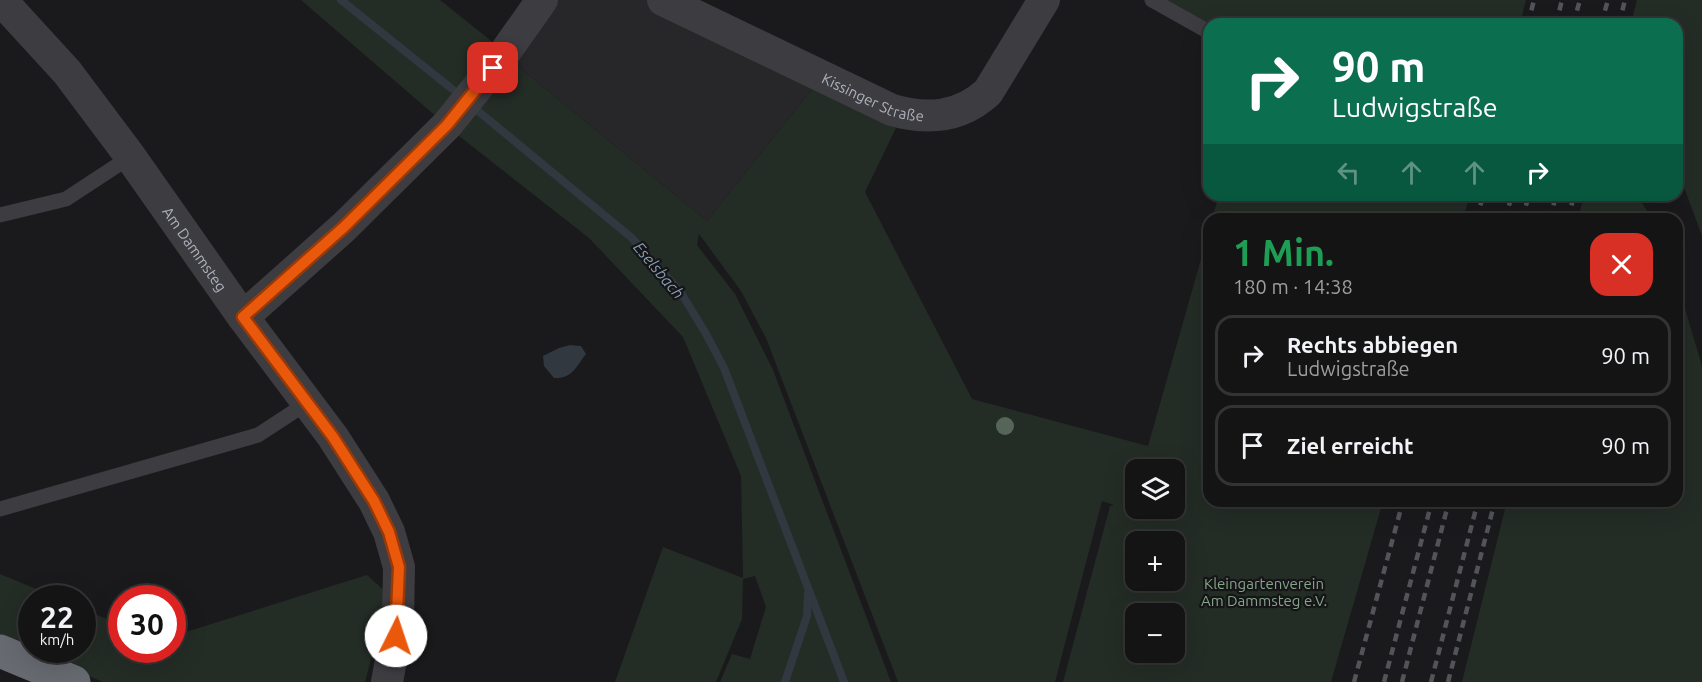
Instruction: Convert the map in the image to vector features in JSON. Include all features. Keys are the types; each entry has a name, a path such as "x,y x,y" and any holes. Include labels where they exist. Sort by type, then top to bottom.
{"highway":[{"path":"0,651 74,682"}],"street":[{"name":"Am Dammsteg","path":"1,0 67,72 243,317 333,437 374,501 389,532 399,567 398,621 387,682"},
{"path":"243,317 344,227 447,125 493,68 542,0"},
{"name":"Kissinger Straße","path":"663,0 892,110 910,115 936,117 966,108 978,102 988,92 1044,0"}],"lane":[{"path":"1152,0 1203,29"},
{"path":"0,215 66,199 130,157"},
{"path":"0,509 258,435 307,403"}],"shaded area":[{"path":"556,0 649,0 816,84 707,221 514,63"},
{"path":"570,345 581,346 586,354 569,374 554,378 544,366 543,356"}],"green space":[{"path":"301,0 440,0 495,44 438,118"},
{"path":"1158,0 1526,0 1522,18 1203,18 1203,21"},
{"path":"1637,0 1702,0 1702,236 1683,184 1683,18 1632,18"},
{"name":"Kleingartenverein Am Dammsteg e.V.","path":"514,63 707,221 816,84 896,128 865,192 972,399 1148,446 1203,252 1203,507 1381,507 1331,682 1063,682 1110,506 1114,505 1102,501 1055,682 898,682 766,338 741,291 699,234 697,245 735,294 773,370 891,682 720,682 732,654 750,659 766,607 755,576 743,579 742,619 716,682 615,682 663,547 743,578 741,476 683,337 589,238 454,132"},
{"path":"1217,201 1468,201 1465,213 1214,213"},
{"path":"1582,201 1640,201 1649,213 1580,213"},
{"path":"1683,302 1702,366 1702,682 1462,682 1506,507 1683,507"},
{"path":"0,574 27,585 18,585 18,647 0,639"},
{"path":"367,575 388,594 365,682 103,682 57,663 96,663 96,614 108,620 108,663 186,663 186,632"}],"waterway":[{"name":"Eselsbach","path":"341,0 462,97"},
{"name":"Eselsbach","path":"472,106 632,238 681,293 724,368 844,682"},
{"path":"785,682 807,616 808,593"}],"railway":[{"path":"1530,18 1534,0"},
{"path":"1558,18 1562,0"},
{"path":"1575,18 1580,0"},
{"path":"1603,18 1608,0"},
{"path":"1620,18 1625,0"},
{"path":"1478,213 1482,201"},
{"path":"1507,213 1510,201"},
{"path":"1524,213 1527,201"},
{"path":"1552,213 1554,201"},
{"path":"1570,213 1572,201"},
{"path":"1354,682 1401,507"},
{"path":"1384,682 1430,507"},
{"path":"1402,682 1447,507"},
{"path":"1431,682 1476,507"},
{"path":"1448,682 1493,507"}],"route":[{"path":"396,636 399,567 389,532 374,501 333,437 243,317 344,227 447,125 493,68"}]}
